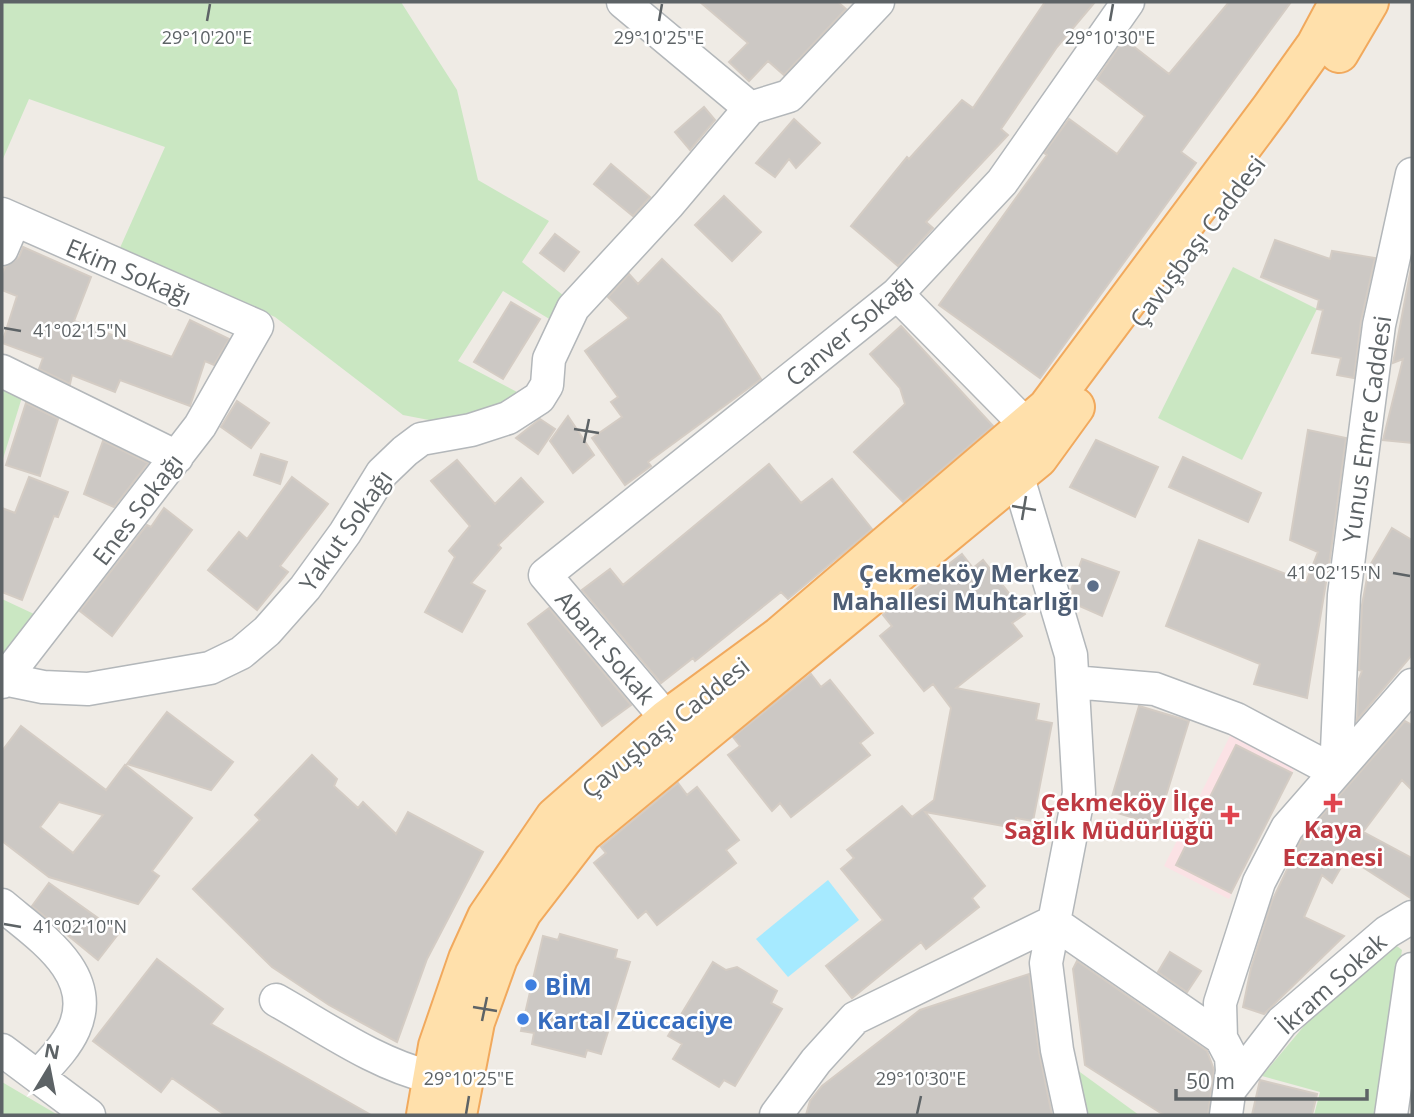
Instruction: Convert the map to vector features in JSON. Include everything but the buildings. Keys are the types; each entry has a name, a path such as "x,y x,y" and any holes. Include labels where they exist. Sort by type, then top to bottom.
{"main road":[{"name":"Çavuşbaşı Caddesi","path":"426,1115 438,1046 468,959 487,917 555,817 667,719 780,636 1028,427 1047,408 1271,108 1343,3"},
{"name":"Çavuşbaşı Caddesi","path":"457,1115 475,1022 498,958 522,912 583,834 1038,458 1192,246 1337,57 1343,3"}],"street":[{"path":"623,2 750,108 789,96 878,2"},
{"name":"Canver Sokağı","path":"545,575 897,294 1002,182 1128,2"},
{"name":"Yakut Sokağı","path":"3,680 43,687 88,689 210,668 241,653 267,631 305,588 345,533 382,473 405,451 421,439 471,430 508,418 539,398 547,384 549,359 573,308 668,205 750,108"},
{"name":"Yunus Emre Caddesi","path":"1336,772 1344,595 1379,325 1408,208 1412,174"},
{"name":"Ekim Sokağı","path":"6,228 257,326"},
{"path":"897,294 1028,427"},
{"name":"Enes Sokağı","path":"3,680 200,426 257,326"},
{"path":"2,371 177,457"},
{"name":"Çavuşbaşı Caddesi","path":"1017,474 1028,427"},
{"path":"1017,474 1072,655 1079,793 1046,963 1057,1050 1071,1115"},
{"name":"Abant Sokak","path":"545,575 667,719"},
{"path":"1073,682 1155,689 1236,719 1336,772"},
{"path":"1228,1102 1231,1057 1221,1038 1220,1003 1259,882 1287,828 1412,685"},
{"path":"2,905 62,955 75,983 78,1016 75,1028 38,1076"},
{"name":"İkram Sokak","path":"1228,1102 1282,1022 1387,932 1412,917"},
{"path":"1053,922 1221,1038"},
{"path":"776,1115 816,1061 855,1017 1053,922"},
{"path":"1391,1115 1412,969"},
{"path":"276,1000 374,1055 410,1072 431,1077"},
{"path":"2,1050 89,1115"}],"shaded area":[{"name":"Çekmeköy İlçe Sağlık Müdürlüğü","path":"1232,732 1296,765 1229,899 1164,866"}],"green space":[{"path":"2,2 401,2 457,90 478,180 549,221 522,262 564,296 551,320 503,291 458,361 517,392 493,413 434,421 403,415 275,317 119,250 165,147 29,99 2,161"},
{"path":"1233,267 1317,309 1242,460 1158,418"},
{"path":"2,384 23,394 2,462"},
{"path":"2,599 34,614 2,657"},
{"path":"1393,943 1402,950 1376,1115 1314,1115 1320,1092 1262,1076 1341,982"},
{"path":"1073,1067 1139,1115 1087,1115"},
{"path":"2,1082 58,1115 2,1115"}],"water":[{"path":"828,880 859,920 788,977 756,939"}],"place":[{"name":"Çekmeköy Merkez Mahallesi Muhtarlığı","path":"1093,586"},
{"name":"Kaya Eczanesi","path":"1333,803"},
{"name":"Çekmeköy İlçe Sağlık Müdürlüğü","path":"1230,815"},
{"name":"BİM","path":"531,985"},
{"name":"Kartal Züccaciye","path":"523,1019"}]}
